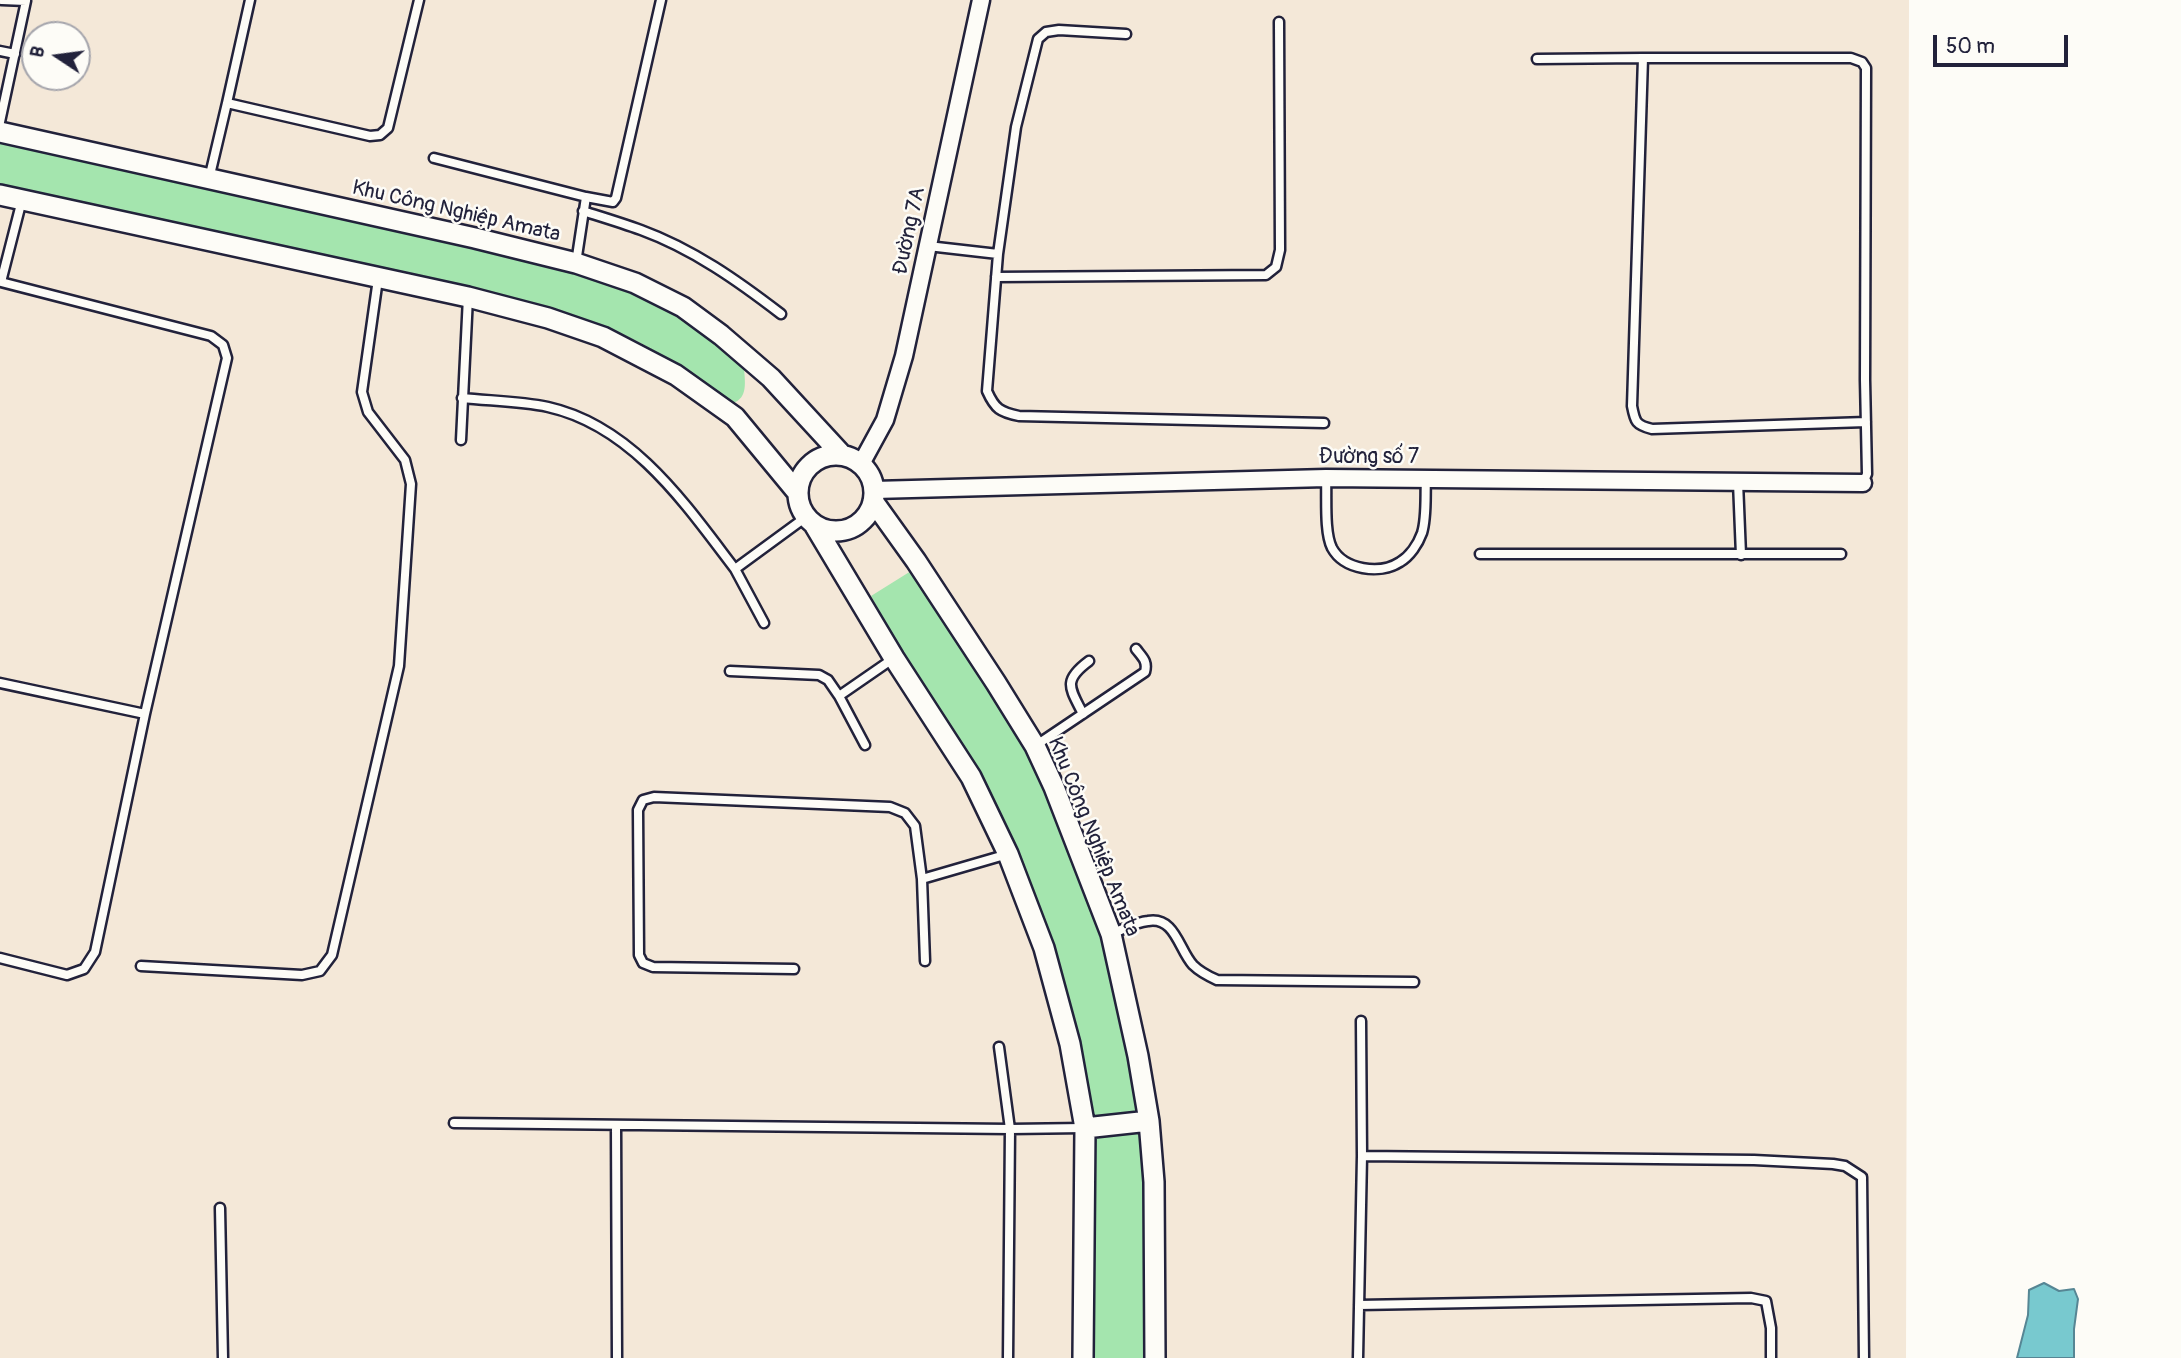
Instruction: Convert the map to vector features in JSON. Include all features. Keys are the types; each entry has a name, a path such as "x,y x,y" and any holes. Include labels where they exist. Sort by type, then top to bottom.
{"street":[{"name":"Đường 7A","path":"861,464 885,420 904,356 981,0"},
{"name":"Khu Công Nghiệp Amata","path":"0,132 475,238 576,263 635,283 683,307 721,335 771,378 842,455"},
{"path":"0,195 468,297 548,318 603,337 676,375 735,417 797,492"},
{"path":"811,521 831,531 849,529 861,522 868,514 874,496 873,481 861,464 842,455 830,455 814,461 806,468 800,480 797,492 799,505 971,777 1008,854 1044,948 1070,1044 1085,1128 1083,1358"},
{"name":"Đường số 7","path":"874,496 1326,478 1863,484"},
{"name":"Khu Công Nghiệp Amata","path":"874,496 1035,746 1054,787 1111,934 1138,1056 1149,1121 1154,1182 1155,1358"},
{"path":"1085,1128 1149,1121"}],"lane":[{"path":"0,122 26,0 2,0"},
{"path":"209,179 250,0"},
{"path":"227,103 370,136 380,135 388,128 419,0"},
{"path":"434,158 613,202 617,198 662,0"},
{"path":"996,277 1266,275 1276,267 1280,250 1279,22"},
{"path":"1126,34 1059,30 1046,32 1038,39 1016,127 996,277 987,391 992,403 1003,412 1019,416 1324,423"},
{"path":"0,51 15,54"},
{"path":"1643,58 1632,406 1635,421 1652,429 1866,422"},
{"path":"1537,59 1851,58 1862,62 1866,68 1867,474 1863,484"},
{"path":"576,263 586,197"},
{"path":"0,958 66,975 84,968 95,951 145,714 227,358 223,345 211,336 1,282 22,200"},
{"path":"583,211 642,230 696,256 739,282 781,314"},
{"path":"928,246 999,254"},
{"path":"141,966 302,975 320,971 332,955 400,666 411,484 405,460 368,412 362,392 378,279"},
{"path":"461,440 468,297"},
{"path":"462,398 547,407 575,415 634,450 692,512 735,569 764,623"},
{"path":"1326,478 1328,530 1332,547 1342,560 1363,568 1382,568 1399,563 1414,550 1423,531 1426,479"},
{"path":"1738,482 1741,555"},
{"path":"735,569 811,521"},
{"path":"1480,554 1841,554"},
{"path":"1035,746 1145,671 1145,660 1136,649"},
{"path":"839,696 894,658"},
{"path":"1083,715 1071,690 1071,680 1075,671 1088,661"},
{"path":"730,671 819,675 828,680 839,696 865,745"},
{"path":"0,683 145,714"},
{"path":"794,969 653,967 643,963 639,955 638,810 643,800 654,797 890,807 905,813 915,826 922,879 925,961"},
{"path":"922,879 1008,854"},
{"path":"1111,934 1148,920 1161,921 1172,929 1191,963 1217,980 1414,982"},
{"path":"1358,1358 1362,1156 1361,1021"},
{"path":"999,1047 1010,1129 1008,1358"},
{"path":"454,1123 1085,1128"},
{"path":"616,1125 617,1358"},
{"path":"1362,1156 1755,1160 1845,1166 1861,1177 1864,1358"},
{"path":"220,1208 223,1358"},
{"path":"1359,1306 1751,1298 1766,1301 1771,1328 1771,1358"}],"shaded area":[{"path":"0,0 1909,0 1906,1358 0,1358"}],"green space":[{"path":"0,143 573,273 630,293 677,315 744,368 743,393 738,401 733,403 638,342 605,327 539,305 0,184"},
{"path":"911,571 987,686 1026,752 1045,792 1101,937 1138,1116 1094,1121 1080,1043 1053,942 1018,850 979,771 903,653 871,596"},
{"path":"1139,1128 1143,1183 1145,1358 1094,1358 1095,1134"}],"water":[{"path":"2044,1283 2059,1291 2074,1289 2078,1299 2074,1358 2017,1358 2028,1315 2029,1290"}]}
